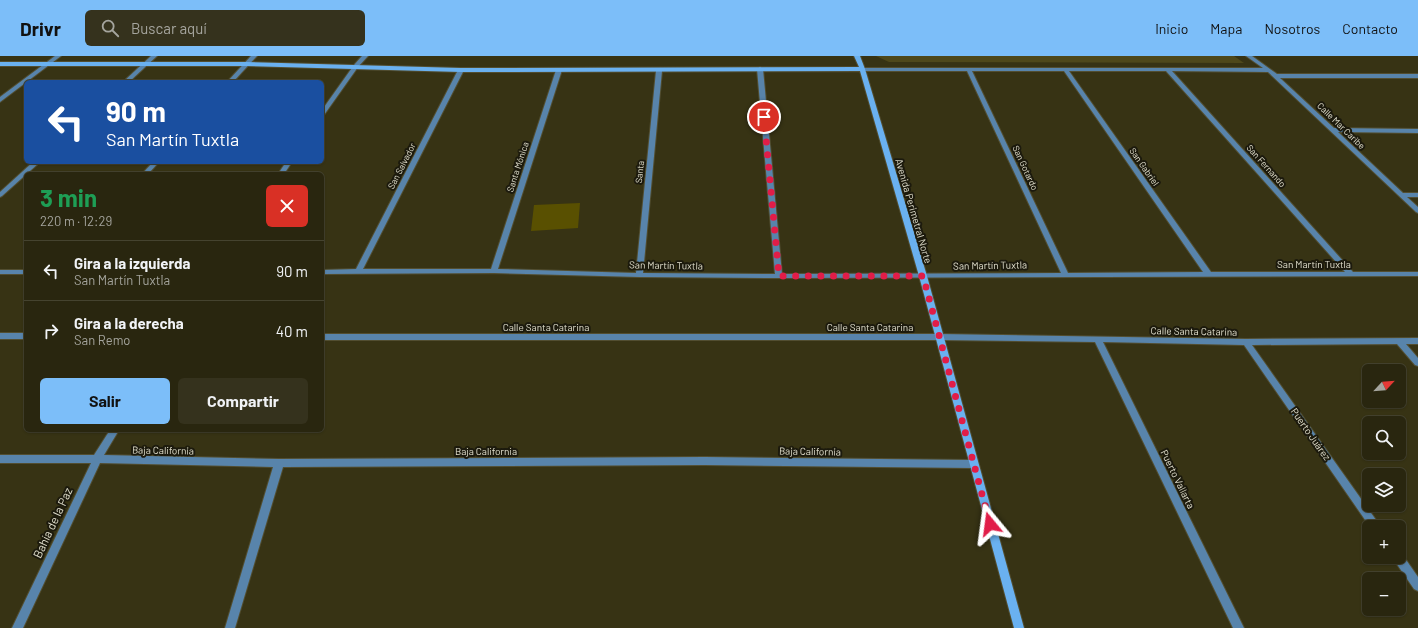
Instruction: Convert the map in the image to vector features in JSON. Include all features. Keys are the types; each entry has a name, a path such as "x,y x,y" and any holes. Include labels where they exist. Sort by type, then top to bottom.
{"street":[{"path":"26,80 58,56"},
{"path":"128,80 154,56"},
{"path":"232,80 254,56"},
{"path":"324,111 364,56"},
{"name":"Avenida Perimetral Norte","path":"857,56 923,276 973,464 1019,628"},
{"name":"Calle Mar Caribe","path":"1249,56 1275,76 1418,211"},
{"path":"0,64 246,64 461,70 659,71 862,69 1268,70"},
{"name":"San Gotardo","path":"969,69 1065,274"},
{"name":"San Gabriel","path":"1065,69 1208,274"},
{"name":"San Salvador","path":"359,271 461,70"},
{"name":"Santa Mónica","path":"494,271 559,70"},
{"path":"760,70 779,276"},
{"name":"San Fernando","path":"1168,70 1351,274"},
{"name":"Santa","path":"639,275 659,71"},
{"path":"1275,76 1418,76"},
{"path":"0,100 24,82"},
{"path":"1332,130 1418,131"},
{"path":"26,172 35,164"},
{"path":"147,172 154,164"},
{"path":"0,195 24,174"},
{"path":"1401,196 1418,196"},
{"name":"San Martín Tuxtla","path":"324,272 494,271 639,275 779,276 1418,274"},
{"path":"0,272 24,272"},
{"path":"0,336 24,336"},
{"name":"Calle Santa Catarina","path":"324,337 939,337 1246,342 1418,341"},
{"name":"Puerto Vallarta","path":"1098,340 1239,628"},
{"path":"1399,341 1418,363"},
{"name":"Puerto Juárez","path":"1246,342 1371,520"},
{"name":"Bahía de la Paz","path":"17,628 97,459 114,432"},
{"name":"Baja California","path":"0,460 97,459 279,463 705,461 973,464"},
{"path":"230,628 279,463"},
{"path":"1403,564 1418,586"}],"shaded area":[{"path":"876,56 1234,56 1244,63 889,62"}],"building":[{"path":"580,203 578,228 531,231 534,205"}],"route":[{"path":"764,117 779,276 923,276 990,524"}]}
